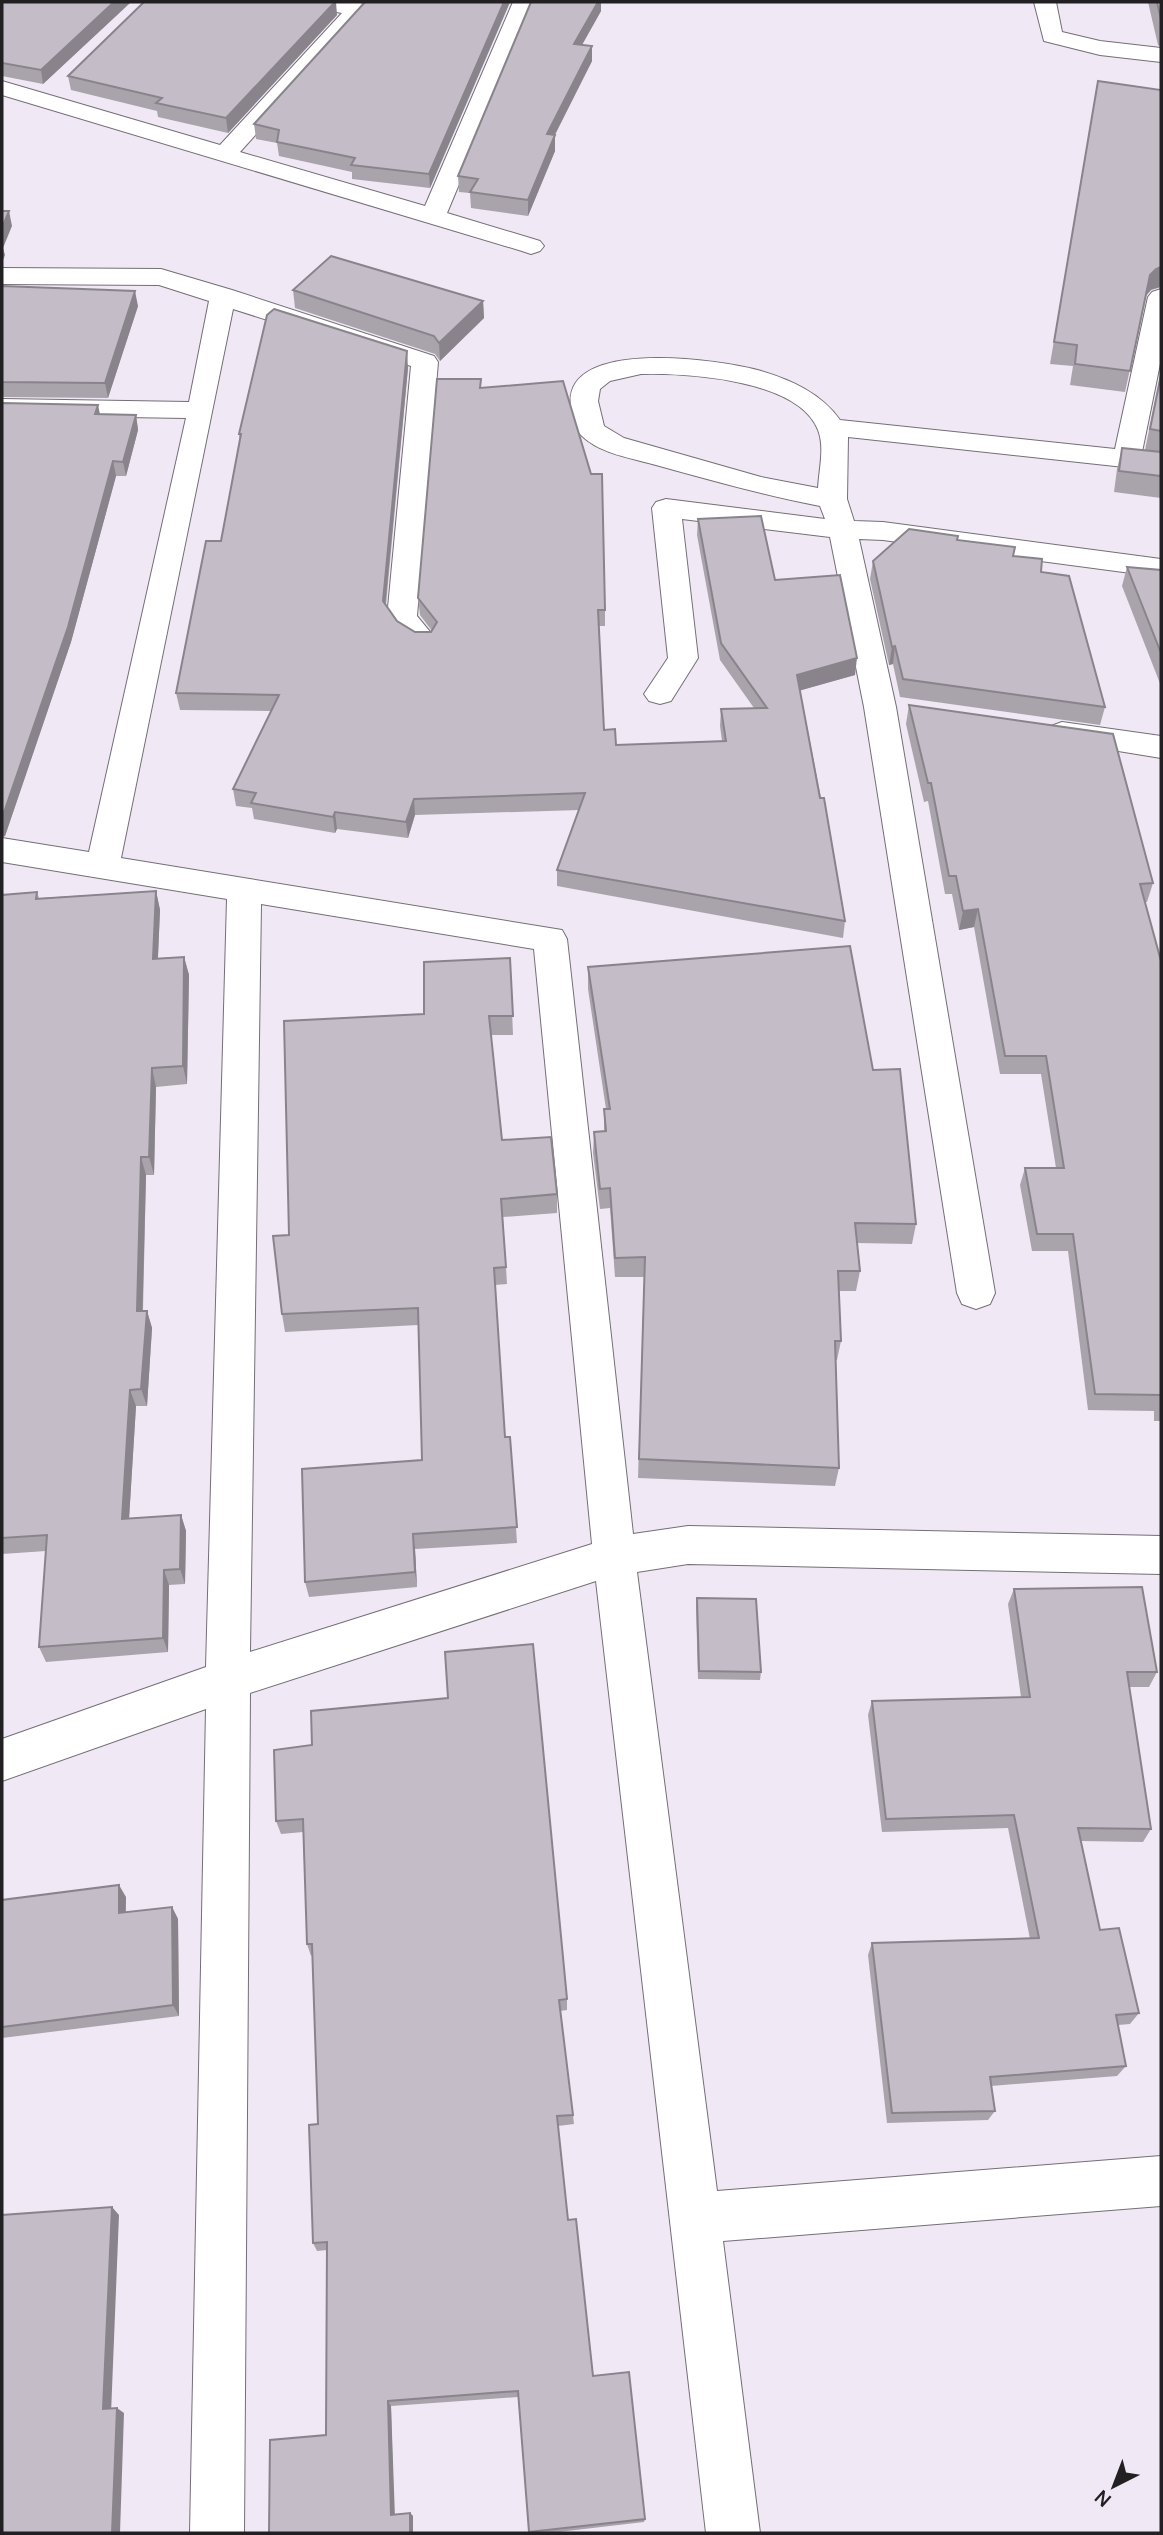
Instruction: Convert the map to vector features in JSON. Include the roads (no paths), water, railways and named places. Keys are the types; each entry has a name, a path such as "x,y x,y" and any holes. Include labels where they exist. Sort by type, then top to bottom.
{"street":[{"path":"226,153 358,9 317,2"},
{"path":"433,216 524,2"},
{"path":"1045,2 1052,36 1100,48 1161,55"},
{"path":"43,100 62,83"},
{"path":"2,88 531,246"},
{"path":"2,276 161,277 425,362 402,618 421,639"},
{"path":"103,866 201,410 223,295"},
{"path":"1126,459 1161,298"},
{"path":"833,500 757,485 614,444 592,430 583,399 589,383 604,372 621,367 667,365 747,376 774,385 821,412 832,427 837,446 833,500 893,709 976,1293"},
{"path":"2,407 201,410"},
{"path":"832,427 1161,463"},
{"path":"660,694 683,658 666,508 843,530 883,531 1161,568"},
{"path":"1027,728 1161,747"},
{"path":"2,850 550,939 614,1556 733,2533"},
{"path":"217,2533 228,1680 244,888"},
{"path":"2,1760 228,1680 614,1556 688,1545 1161,1555"},
{"path":"693,2218 1161,2181"}]}
